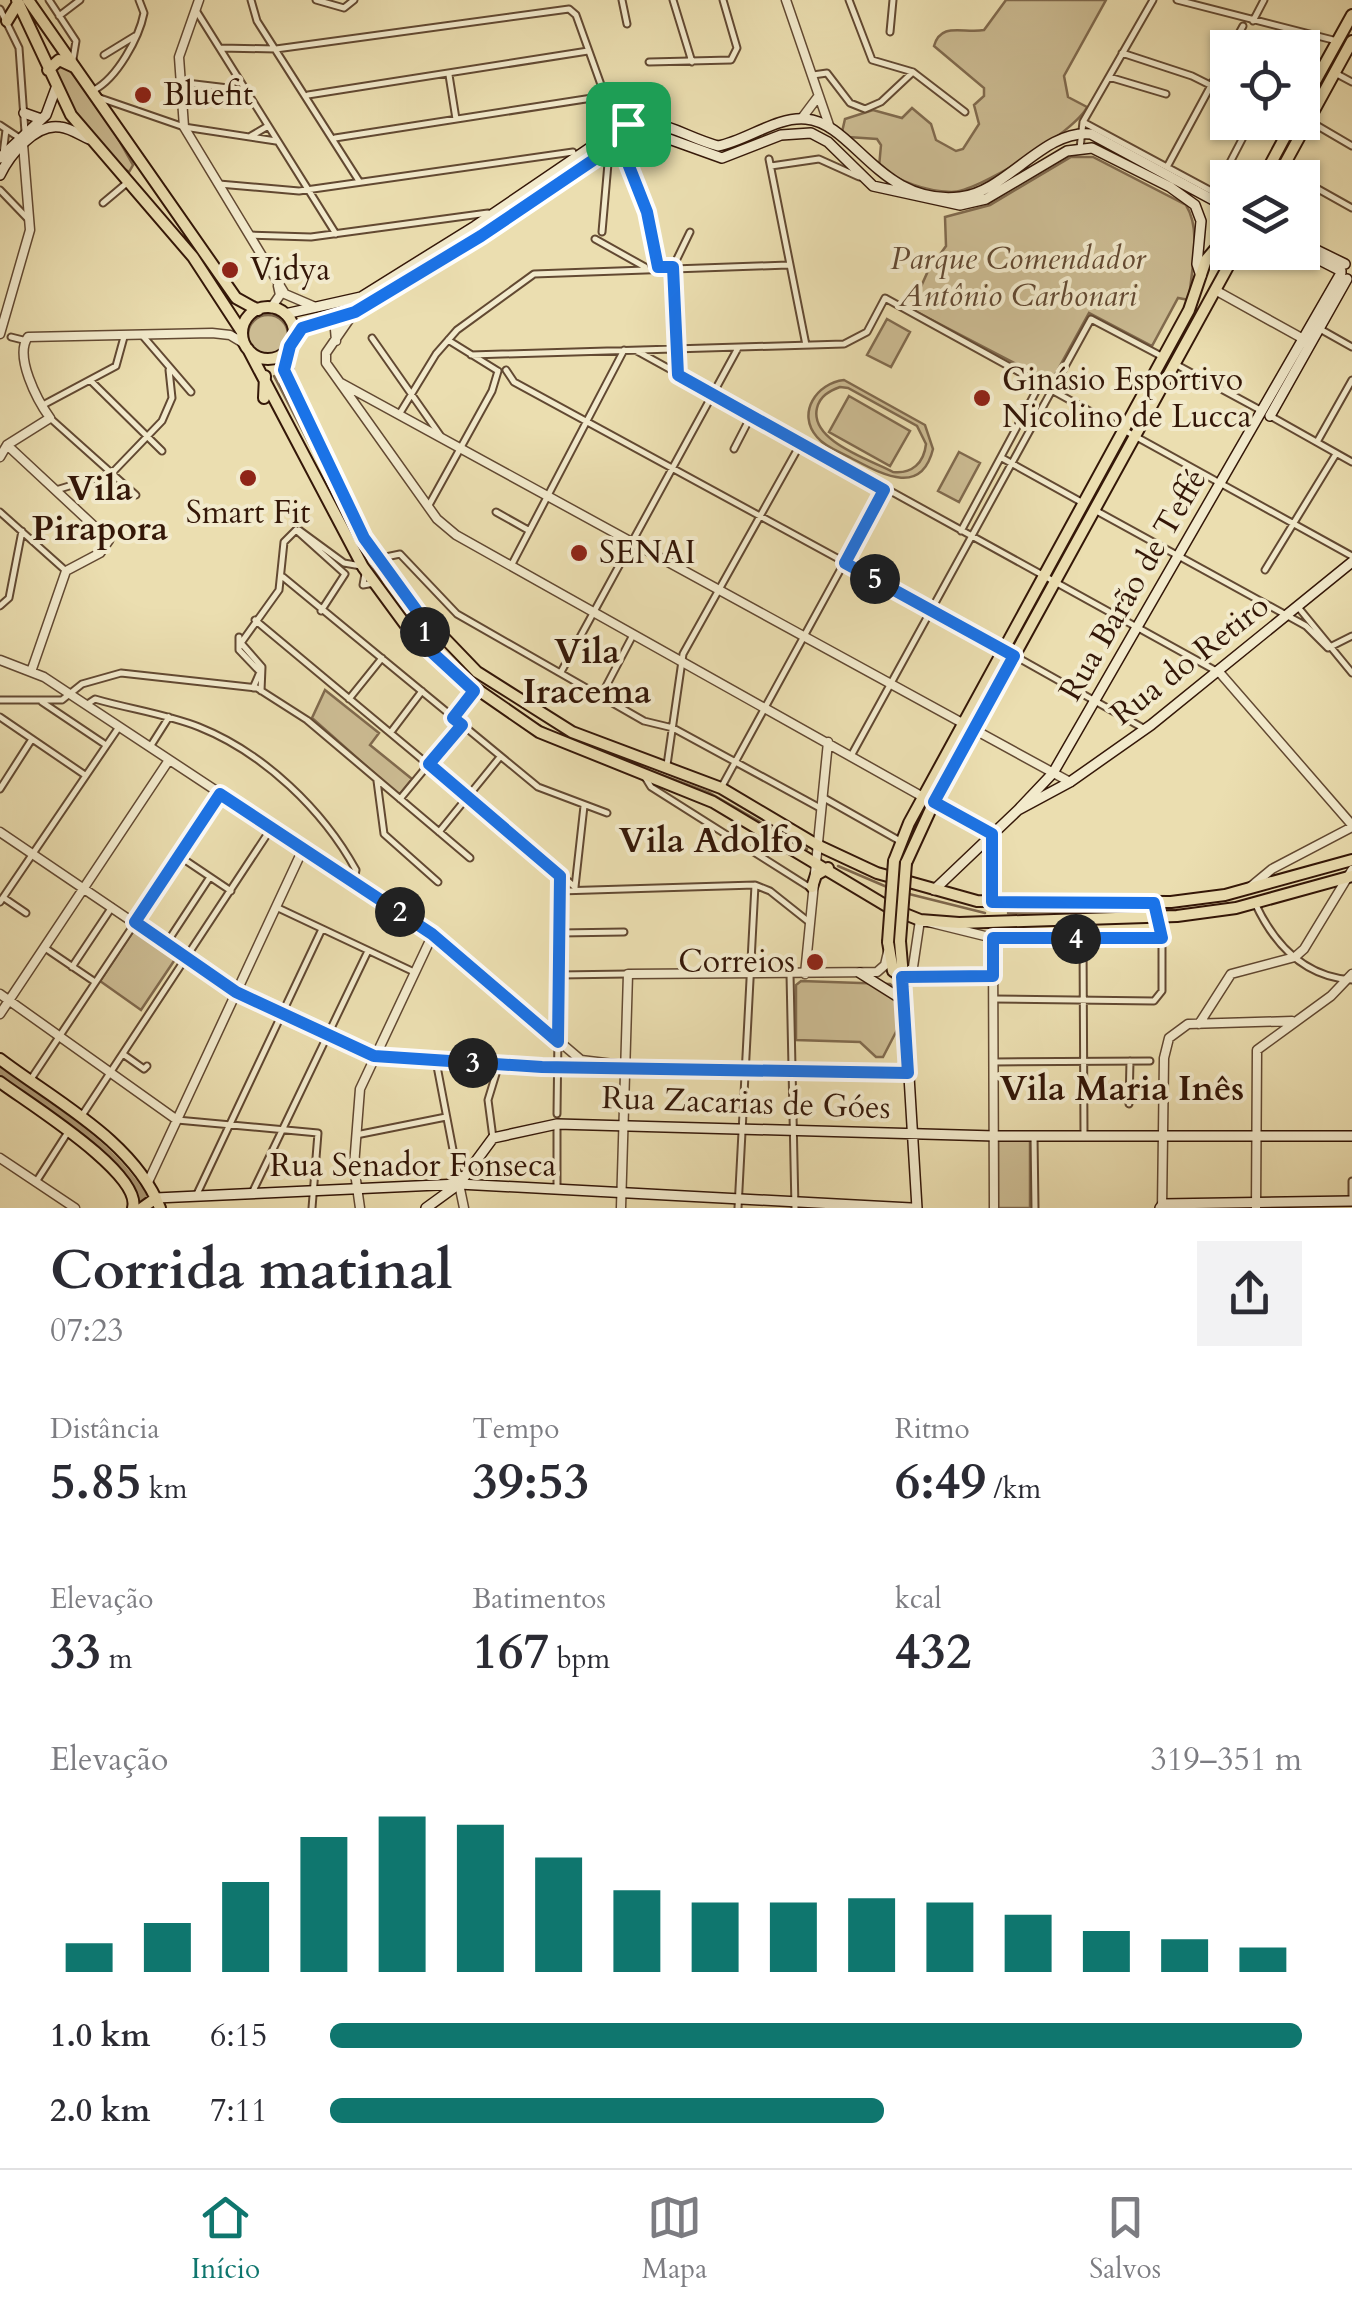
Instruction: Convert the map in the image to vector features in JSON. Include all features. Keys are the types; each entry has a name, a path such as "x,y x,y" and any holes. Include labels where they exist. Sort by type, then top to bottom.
{"main road":[{"path":"21,1 10,26 30,30"},
{"path":"21,1 56,88 89,139 193,256 227,307 353,550 374,583 410,632 474,691 539,732 714,802 890,908 920,920 959,923 1254,904 1351,875"},
{"path":"21,1 97,94 136,159 236,298 258,310"},
{"path":"1320,91 1335,73 1352,15"},
{"path":"1320,84 1346,42"},
{"path":"48,70 59,60 75,67"},
{"path":"2,156 45,116 56,88"},
{"path":"24,113 52,118 52,127"},
{"path":"284,314 361,296 475,233 496,212 628,124 654,121 718,146 802,118 830,129 904,188 958,198 977,192 1082,128 1210,195"},
{"path":"0,175 22,138 52,127 89,139"},
{"path":"900,862 964,722 1055,583 1124,430 1193,300 1201,222 1195,205 1101,151 1080,148 966,205 893,194 859,177 828,142 802,132 781,135 722,158 701,154 649,130 631,135 355,312 305,325 291,343 273,358 259,358 245,342 248,317 271,308 284,314 292,325 291,343 286,382 378,559 425,622 477,672 545,718 721,788 841,856 934,890 992,902 1156,911 1352,860"},
{"path":"116,167 128,174 136,167 136,159"},
{"path":"859,177 868,174 870,164"},
{"path":"1320,253 1347,269"},
{"path":"1199,270 1210,255"},
{"path":"1320,258 1347,269"},
{"name":"Rua Barão de Teffé","path":"1308,342 1320,330 1347,269"},
{"name":"Rua Barão de Teffé","path":"1018,810 1053,773 1220,485 1269,409 1347,269"},
{"path":"1199,270 1215,290"},
{"path":"914,1208 914,1132 905,1002 892,944 900,841 975,729 1043,576 1136,437 1226,270"},
{"path":"264,398 265,376"},
{"path":"294,452 316,476"},
{"name":"Rua do Retiro","path":"934,890 1018,810 1070,782 1146,729 1220,673 1352,559"},
{"path":"410,632 422,634 425,622"},
{"name":"Rua do Retiro","path":"993,851 1004,824"},
{"path":"959,923 987,918 992,902 992,834"},
{"path":"982,844 993,851"},
{"path":"812,888 824,856 841,856"},
{"path":"860,973 905,1002"},
{"path":"0,1059 123,1152 149,1180 150,1204"},
{"path":"0,1082 112,1166 134,1196 133,1208"},
{"name":"Rua Zacarias de Góes","path":"494,1138 557,1119 994,1136 1352,1136"},
{"path":"426,1208 459,1184 494,1138"},
{"name":"Rua Senador Fonseca","path":"150,1204 197,1194 459,1184 738,1203 914,1208"},
{"path":"432,1185 439,1195"},
{"path":"1162,1207 1352,1201"}],"street":[{"path":"48,0 77,44 72,54 75,67"},
{"path":"59,16 80,0"},
{"path":"139,0 144,13 136,35 97,94 184,127 277,141"},
{"path":"251,0 257,20 360,182"},
{"path":"316,0 344,8 354,0"},
{"path":"622,0 627,24"},
{"path":"673,0 692,62"},
{"path":"648,62 724,62 735,55 736,41 723,0"},
{"path":"786,0 830,129"},
{"path":"850,0 872,60 913,72 965,112"},
{"path":"890,32 894,0"},
{"path":"1080,148 1082,128 1153,0"},
{"path":"1177,0 1346,42"},
{"path":"1252,20 1264,0"},
{"path":"197,4 245,90 336,234"},
{"path":"197,4 181,43 178,82 184,127 277,282 292,300 317,308"},
{"path":"220,48 276,49 564,8 573,12 647,212 658,267"},
{"path":"0,9 10,26 21,63 22,138 30,222 0,334"},
{"path":"1241,30 1243,26"},
{"path":"58,43 69,44 70,31"},
{"path":"104,55 136,35"},
{"path":"308,96 588,52"},
{"path":"1122,53 1210,84 1167,167"},
{"path":"810,76 827,74 850,103 864,110 880,102 913,72"},
{"path":"1335,73 1352,82"},
{"path":"449,75 456,120"},
{"path":"1108,77 1166,94"},
{"path":"178,82 245,90"},
{"path":"802,118 817,98"},
{"path":"335,138 607,100"},
{"path":"607,100 628,124 631,135"},
{"path":"1320,122 1352,146"},
{"path":"248,137 268,126"},
{"path":"2,156 3,128 22,138"},
{"path":"1082,128 1167,167 1210,195"},
{"path":"602,232 609,149"},
{"path":"217,184 286,191 309,189 573,152"},
{"path":"550,156 552,174"},
{"path":"806,345 769,162 819,160 859,177"},
{"path":"590,162 608,172"},
{"path":"103,202 128,182"},
{"path":"0,190 30,222"},
{"path":"1320,190 1352,208"},
{"path":"15,203 29,204"},
{"path":"248,235 296,238 496,212"},
{"path":"464,216 475,233"},
{"path":"678,375 673,267 690,232"},
{"path":"594,239 646,268"},
{"path":"400,412 448,340 483,308 534,274 788,265"},
{"path":"271,308 280,295 277,282"},
{"path":"1215,290 1308,342"},
{"path":"472,355 844,344 860,338 885,298 1352,559"},
{"path":"212,333 226,324 227,307"},
{"path":"355,312 325,358 428,506 456,535 992,834"},
{"path":"334,318 336,341"},
{"path":"851,756 1091,319 1163,357"},
{"path":"1320,330 1352,347"},
{"path":"140,333 168,370 191,392"},
{"path":"11,337 24,340 32,335 212,333 245,342"},
{"path":"41,406 116,366 125,334"},
{"path":"372,338 440,434"},
{"path":"24,340 41,406 136,495"},
{"path":"448,340 487,367 502,370 514,382 1146,729"},
{"path":"560,672 738,348"},
{"path":"634,349 1220,673 1352,826 1272,869 1249,889"},
{"path":"511,566 624,350"},
{"path":"487,367 491,355"},
{"path":"428,506 496,383 506,355"},
{"path":"1174,363 1269,409 1352,462"},
{"path":"56,490 112,473 147,436 170,408 168,370"},
{"path":"91,380 162,450"},
{"path":"1316,442 1352,380"},
{"path":"341,383 1070,782"},
{"path":"960,532 1040,384"},
{"path":"734,449 752,416"},
{"path":"0,457 7,445 50,418"},
{"path":"667,764 682,662 801,442"},
{"path":"7,445 106,537 107,544 100,553 66,572 32,669"},
{"path":"1265,570 1336,454"},
{"path":"1002,458 1306,626 1328,648 1352,636"},
{"path":"721,788 884,490"},
{"path":"0,512 66,572"},
{"path":"496,512 529,531"},
{"path":"296,530 344,564 365,569"},
{"path":"253,688 258,669 237,646 276,595 283,577 284,542 296,530"},
{"path":"296,530 344,571 342,582 321,611"},
{"path":"0,606 8,598 22,531"},
{"path":"335,555 344,557 353,550"},
{"path":"378,559 400,554 457,614 644,721 673,728 820,808"},
{"path":"283,577 538,787 607,813"},
{"path":"1298,607 1334,646 1352,673"},
{"path":"255,620 241,643 262,667 261,690"},
{"path":"255,620 575,887"},
{"path":"601,696 633,635"},
{"path":"349,698 382,658"},
{"path":"0,660 32,669 432,934 560,1045 588,1062 626,1066"},
{"path":"78,700 88,682 121,673 261,690 307,720 470,858"},
{"path":"390,732 422,691"},
{"path":"453,718 474,691"},
{"path":"2,702 95,699 169,718 217,736 274,773 328,826 356,870 354,881"},
{"path":"40,701 106,745"},
{"path":"0,717 85,775"},
{"path":"150,748 169,718"},
{"path":"400,799 462,725"},
{"path":"26,914 2,900 119,726"},
{"path":"0,789 32,739"},
{"path":"821,864 816,844 828,742"},
{"path":"438,832 500,757"},
{"path":"0,1014 169,760"},
{"path":"643,774 651,787 812,888 805,974"},
{"path":"377,782 384,834 438,882"},
{"path":"29,1082 220,794"},
{"path":"822,796 900,841"},
{"path":"704,820 714,802"},
{"path":"575,887 584,806"},
{"path":"79,1119 272,828"},
{"path":"0,832 236,992 374,1056 555,1067 908,1073"},
{"path":"149,1180 303,849"},
{"path":"179,856 231,890"},
{"path":"1272,869 1275,882"},
{"path":"1199,1024 1231,974 1295,957 1316,933 1351,875"},
{"path":"557,1189 555,1067 560,1045 560,876"},
{"path":"166,944 210,877"},
{"path":"559,891 575,887 755,885 770,891 809,922"},
{"path":"738,1203 755,885"},
{"path":"1254,904 1273,938 1295,957 1323,976 1351,978"},
{"path":"72,967 112,907"},
{"path":"276,907 414,972"},
{"path":"992,1000 1084,1002 1160,997 1162,938 1156,911"},
{"path":"902,977 913,967 920,920 993,938 1162,938"},
{"path":"197,1194 322,929"},
{"path":"560,933 624,932"},
{"path":"360,1208 356,1135 360,1089 432,934"},
{"path":"993,938 994,1208"},
{"path":"1083,939 1084,1136"},
{"path":"559,975 860,973 881,970 892,944"},
{"path":"45,948 95,982"},
{"path":"253,1192 368,951"},
{"path":"620,1208 628,974"},
{"path":"790,974 795,1205"},
{"path":"902,977 993,976"},
{"path":"1256,1206 1255,1057 1264,1041 1351,978"},
{"path":"0,994 177,1120 318,1133 312,1208"},
{"path":"1162,1207 1165,1046 1180,1026 1292,1021"},
{"path":"1253,1024 1263,1032 1264,1041"},
{"path":"560,1045 574,1067"},
{"path":"123,1054 144,1069 146,1066"},
{"path":"436,1061 464,1208"},
{"path":"1129,1104 1130,1061"},
{"path":"994,1062 1150,1061"},
{"path":"494,1138 488,1100 499,1064"},
{"path":"356,1135 446,1117"},
{"path":"36,1182 68,1132"},
{"path":"1034,1136 1034,1208"},
{"path":"0,1158 75,1208"},
{"path":"1352,1181 1352,1201"}],"green space":[{"path":"1006,0 1106,0 1064,76 1068,97 1087,107 1065,130 1003,172 951,192 922,188 896,177 879,167 881,145 877,139 848,137 842,132 845,119 873,110 902,118 912,108 931,124 936,140 956,151 963,149 979,124 974,105 984,96 984,88 934,46 937,38 948,31 984,30"},
{"path":"66,66 99,105 133,165 129,172 103,152 82,128 60,84 55,68"},
{"name":"Parque Comendador Antônio Carbonari","path":"1071,157 1093,157 1186,205 1194,227 1193,264 1189,300 1178,298 1152,346 1089,313 1051,382 911,309 928,271 946,246 945,217 990,205"},
{"path":"268,315 282,321 288,335 282,349 268,355 254,349 248,335 254,321"},
{"path":"887,319 910,332 891,367 867,355"},
{"path":"844,380 925,425 933,449 919,473 909,477 887,475 817,437 811,428 809,409 818,393","holes":["840,387 917,426 926,444 916,466 893,472 844,448 822,430 817,420 820,400"]},
{"path":"849,396 910,431 890,466 829,432"},
{"path":"959,452 980,463 959,502 938,491"},
{"path":"325,690 379,733 370,745 412,779 399,795 312,718"},
{"path":"136,927 178,955 141,1010 100,981"},
{"path":"801,981 890,984 896,989 898,1028 883,1057 876,1057 860,1042 796,1040 796,985"},
{"path":"998,1140 1030,1140 1030,1208 998,1208"}],"waterway":[{"path":"274,376 383,585"},
{"path":"399,608 418,629"},
{"path":"431,644 458,670"},
{"path":"535,723 550,731"},
{"path":"627,762 710,793 807,849"},
{"path":"838,866 887,887"},
{"path":"909,894 985,913"},
{"path":"1008,913 1151,910"},
{"path":"1159,910 1186,910"},
{"path":"0,1071 102,1148 149,1208"}],"place":[{"name":"Bluefit","path":"143,95"},
{"name":"Vidya","path":"230,270"},
{"name":"Ginásio Esportivo Nicolino de Lucca","path":"982,398"},
{"name":"Smart Fit","path":"248,478"},
{"name":"SENAI","path":"579,553"},
{"name":"Correios","path":"815,962"}],"district":[{"name":"Vila Pirapora","path":"100,509"},
{"name":"Vila Iracema","path":"587,672"},
{"name":"Vila Adolfo","path":"711,841"},
{"name":"Vila Maria Inês","path":"1122,1089"}],"route":[{"path":"628,124 616,130 620,142 625,156 647,212 658,267 673,267 678,375 884,490 845,563 1014,656 934,802 992,834 992,902 1154,903 1159,916 1162,938 993,938 993,976 902,977 908,1073 630,1066 624,1070 374,1056 236,992 135,922 220,794 432,934 558,1042 560,876 429,764 462,725 453,718 474,691 410,632 425,632 425,622 364,538 286,382 284,370 290,346 302,328 355,312 481,236 604,154 620,142 631,135 628,124"}]}
